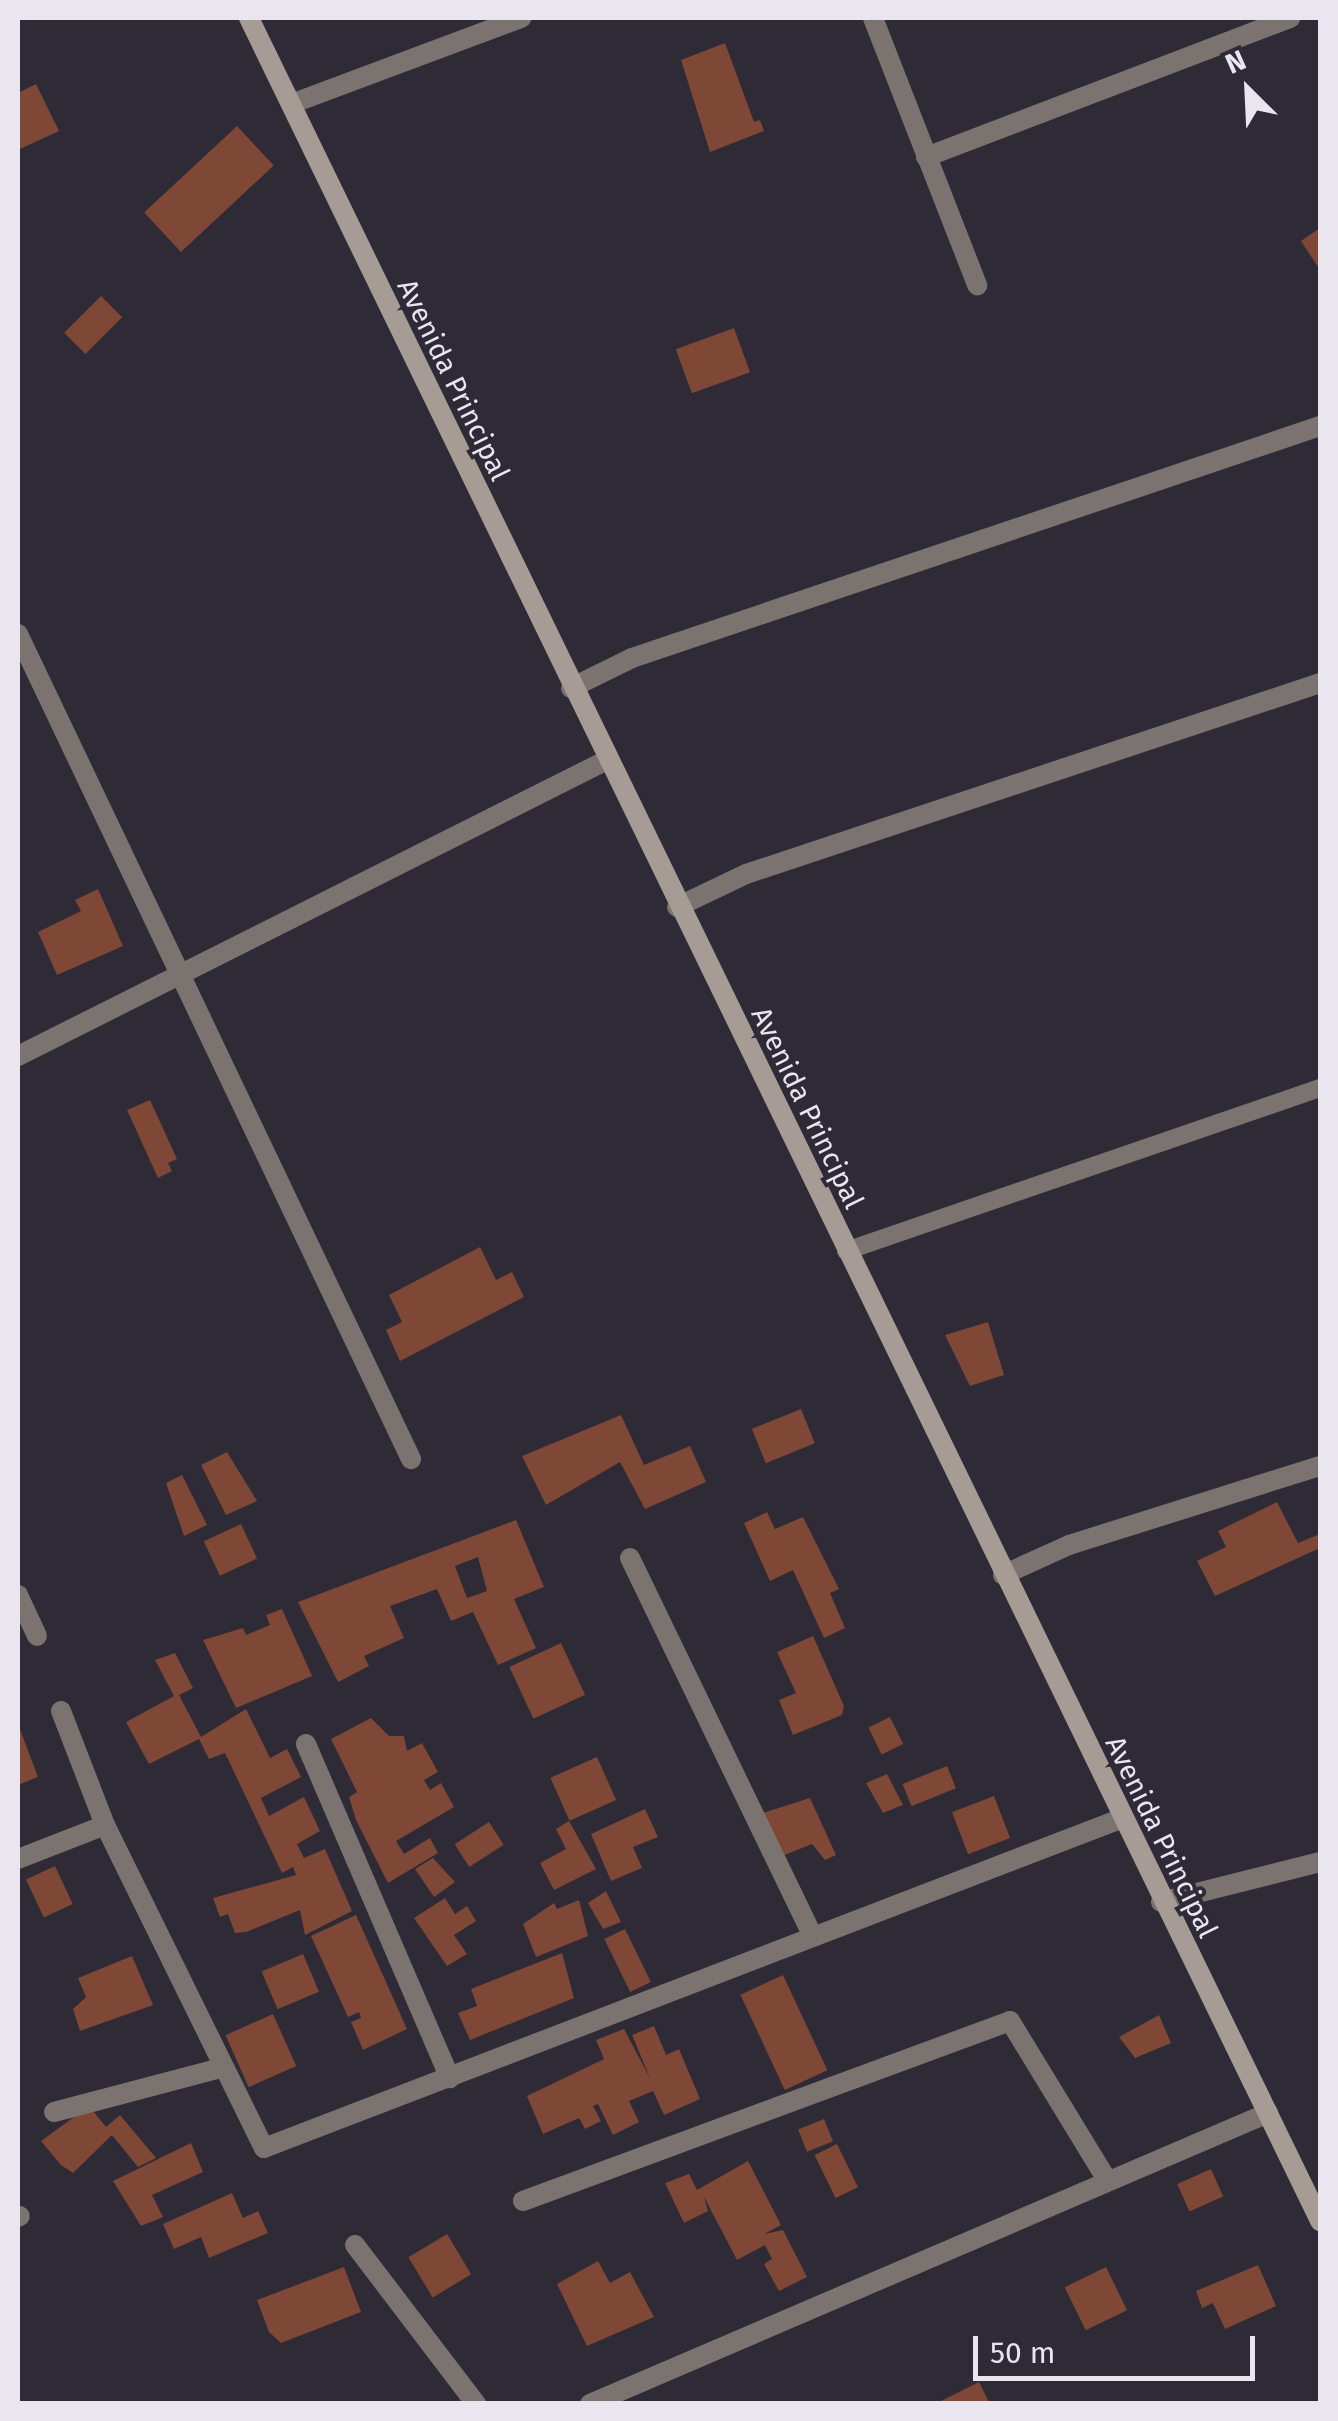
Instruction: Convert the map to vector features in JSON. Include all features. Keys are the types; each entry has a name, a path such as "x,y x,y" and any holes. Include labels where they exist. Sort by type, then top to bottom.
{"street":[{"name":"Avenida Principal","path":"249,18 570,688 1320,2221"},
{"path":"291,104 521,18"},
{"path":"873,18 977,286"},
{"path":"926,156 1290,18"},
{"path":"570,688 632,658 1320,426"},
{"path":"18,634 411,1459"},
{"path":"677,908 746,874 1320,684"},
{"path":"18,1056 607,760"},
{"path":"1003,1574 1069,1545 1320,1466"},
{"path":"630,1558 812,1935"},
{"path":"18,1595 37,1636"},
{"path":"61,1711 105,1826 220,2068 264,2148 1120,1819"},
{"path":"306,1744 450,2078"},
{"path":"18,1859 105,1826"},
{"path":"1162,1902 1320,1862"},
{"path":"523,2201 1010,2022 1107,2180"},
{"path":"54,2112 220,2068"},
{"path":"590,2404 1268,2113"},
{"path":"355,2245 476,2404"}],"lane":[{"path":"846,1251 1320,1088"}],"building":[{"path":"725,43 754,122 760,120 764,131 710,152 681,60"},
{"path":"36,84 59,131 18,150 18,93"},
{"path":"237,126 274,165 181,252 144,213"},
{"path":"1320,228 1320,270 1301,241"},
{"path":"101,296 122,317 85,354 64,333"},
{"path":"734,328 750,372 692,393 676,349"},
{"path":"98,889 123,946 57,975 38,932 81,911 75,900"},
{"path":"150,1100 177,1159 168,1163 172,1171 158,1178 127,1110"},
{"path":"480,1247 496,1280 512,1272 524,1297 400,1361 386,1330 402,1322 389,1295"},
{"path":"988,1322 1004,1375 970,1386 945,1335"},
{"path":"801,1409 815,1443 766,1463 752,1429"},
{"path":"621,1415 644,1465 690,1446 706,1482 645,1509 620,1462 546,1505 522,1456"},
{"path":"227,1452 257,1501 226,1515 201,1465"},
{"path":"182,1475 207,1525 184,1536 166,1483"},
{"path":"1277,1502 1298,1543 1320,1534 1320,1548 1215,1596 1197,1561 1226,1547 1218,1531"},
{"path":"767,1512 775,1529 803,1517 839,1589 830,1593 845,1628 824,1638 793,1570 770,1581 744,1523"},
{"path":"516,1520 544,1587 514,1599 536,1648 498,1665 473,1612 451,1621 437,1589 390,1606 404,1638 364,1656 369,1666 338,1682 298,1602","holes":["478,1557 487,1591 467,1598 455,1566"]},
{"path":"241,1524 257,1558 220,1576 204,1541"},
{"path":"282,1609 312,1676 236,1708 203,1640 243,1628 246,1635 270,1625 266,1615"},
{"path":"813,1636 844,1706 842,1715 793,1735 779,1700 796,1693 777,1652"},
{"path":"561,1643 585,1695 533,1719 509,1667"},
{"path":"175,1653 193,1688 179,1695 201,1737 246,1709 270,1758 287,1749 301,1777 261,1798 269,1816 304,1797 320,1831 297,1844 304,1858 325,1849 352,1911 305,1935 300,1910 235,1933 228,1914 220,1917 213,1898 296,1875 293,1867 282,1873 225,1753 209,1759 199,1739 149,1764 126,1722 174,1696 155,1660"},
{"path":"890,1717 903,1744 882,1754 868,1728"},
{"path":"371,1718 389,1736 404,1736 407,1751 422,1743 438,1772 424,1780 430,1790 441,1783 454,1807 396,1841 404,1854 430,1838 438,1853 388,1883 356,1820 349,1797 357,1792 331,1739"},
{"path":"18,1724 38,1777 18,1785"},
{"path":"597,1757 616,1800 570,1821 550,1778"},
{"path":"947,1766 956,1788 911,1806 902,1784"},
{"path":"887,1774 903,1805 883,1813 866,1783"},
{"path":"994,1796 1010,1838 968,1854 952,1812"},
{"path":"810,1798 836,1855 825,1860 812,1844 782,1856 763,1813"},
{"path":"645,1809 658,1837 633,1847 642,1868 611,1881 591,1834"},
{"path":"569,1821 596,1869 554,1890 540,1863 566,1849 556,1829"},
{"path":"489,1822 504,1845 469,1867 455,1844"},
{"path":"433,1858 455,1882 434,1897 415,1869"},
{"path":"55,1866 73,1904 44,1918 26,1880"},
{"path":"606,1891 621,1922 603,1929 588,1903"},
{"path":"445,1898 455,1914 467,1906 476,1921 454,1935 467,1954 447,1966 414,1918"},
{"path":"579,1900 588,1936 536,1957 523,1924 554,1903 557,1909"},
{"path":"356,1915 407,2029 363,2050 351,2022 361,2018 359,2012 348,2017 311,1936"},
{"path":"625,1929 651,1982 630,1992 604,1939"},
{"path":"562,1953 574,1998 470,2040 458,2013 477,2006 471,1989"},
{"path":"303,1954 319,1992 278,2009 262,1972"},
{"path":"132,1956 153,2005 80,2031 73,2009 86,1997 78,1978"},
{"path":"783,1975 827,2070 785,2090 740,1995"},
{"path":"273,2014 296,2066 249,2087 225,2035"},
{"path":"1159,2015 1171,2043 1135,2058 1119,2037"},
{"path":"654,2026 666,2055 679,2049 700,2099 664,2115 653,2091 629,2101 639,2122 613,2135 598,2104 593,2106 601,2121 585,2129 579,2118 543,2134 527,2096 604,2059 596,2040 624,2029 650,2078 632,2035"},
{"path":"89,2106 106,2127 120,2115 156,2158 138,2167 112,2135 73,2173 61,2165 41,2141"},
{"path":"824,2119 833,2141 807,2152 798,2129"},
{"path":"191,2143 203,2172 152,2195 163,2217 141,2226 113,2181"},
{"path":"837,2144 858,2187 836,2198 815,2155"},
{"path":"748,2161 781,2225 764,2234 783,2230 807,2277 779,2291 764,2264 772,2259 765,2245 737,2260 704,2197 708,2211 684,2223 665,2183 689,2174 697,2190"},
{"path":"1211,2169 1223,2196 1189,2211 1177,2184"},
{"path":"232,2193 243,2218 258,2211 268,2233 209,2258 201,2237 174,2249 163,2224"},
{"path":"447,2234 471,2274 433,2297 408,2257"},
{"path":"598,2261 610,2283 630,2272 654,2317 587,2346 557,2284"},
{"path":"1258,2265 1276,2306 1225,2329 1213,2303 1202,2308 1196,2291"},
{"path":"344,2267 361,2312 281,2343 269,2332 257,2300"},
{"path":"1106,2267 1127,2310 1086,2330 1065,2287"},
{"path":"979,2382 990,2404 935,2404"}]}
